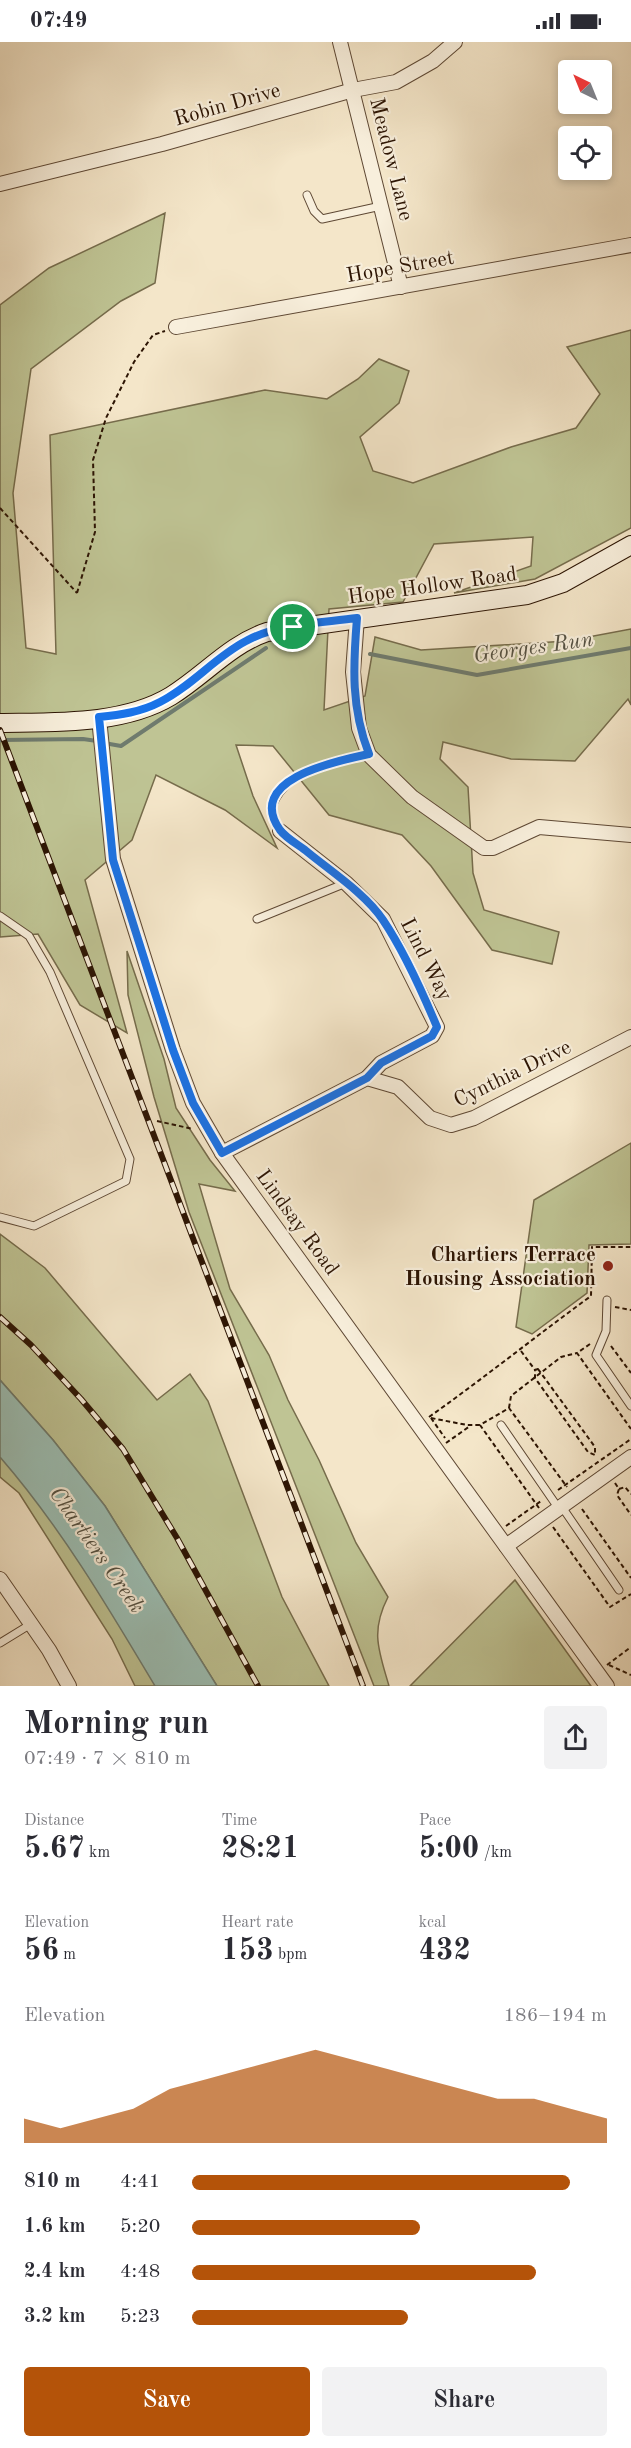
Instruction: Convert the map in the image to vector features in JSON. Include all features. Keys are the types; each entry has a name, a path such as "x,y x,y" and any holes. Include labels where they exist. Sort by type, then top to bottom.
{"main road":[{"name":"Hope Hollow Road","path":"0,723 99,724 160,702 229,651 256,636 278,629 459,607 527,595 563,583 631,545"}],"street":[{"name":"Meadow Lane","path":"340,42 401,287"},
{"name":"Robin Drive","path":"0,184 162,144 353,90 396,82 433,60 455,42"},
{"name":"Hope Street","path":"176,327 631,245"},
{"path":"357,618 353,672 359,728 369,754 412,797 484,848 493,848 539,826 631,835"},
{"name":"Lindsay Road","path":"99,724 108,790 113,860 189,1092 222,1153 607,1686"},
{"name":"Lind Way","path":"280,831 346,883 383,919 437,1027 432,1036 381,1063 367,1078"},
{"name":"Cynthia Drive","path":"367,1078 398,1087 429,1118 451,1125 474,1118 631,1037"},
{"path":"222,1153 367,1078"},
{"path":"506,1546 563,1510 631,1457"},
{"path":"0,1579 69,1686"}],"lane":[{"path":"306,195 314,211 322,219 381,206"},
{"path":"280,831 271,810 275,795 294,777 337,761 369,754"},
{"path":"257,919 346,883"},
{"path":"0,916 28,936 50,972 130,1159 126,1181 34,1226 0,1217"},
{"path":"607,1304 604,1336 596,1355 631,1406"},
{"path":"501,1425 618,1590"},
{"path":"0,1643 31,1624"}],"path":[{"path":"0,508 77,592 95,532 93,460 106,418 134,362 153,335 176,327"},
{"path":"157,1121 195,1129"},
{"path":"480,1425 470,1426 428,1417 521,1351 543,1330 591,1296 592,1247 631,1247"},
{"path":"607,1304 631,1310"},
{"path":"604,1336 631,1373"},
{"path":"521,1351 535,1370 535,1378 588,1452 595,1455 599,1461"},
{"path":"509,1408 511,1396 567,1354 577,1353"},
{"path":"535,1370 542,1372 595,1448 595,1455"},
{"path":"437,1450 470,1426"},
{"path":"496,1532 631,1438"},
{"path":"606,1489 622,1477"},
{"path":"615,1483 619,1489"},
{"path":"619,1489 625,1487 631,1494"},
{"path":"619,1489 617,1495 631,1515"},
{"path":"553,1527 563,1510 580,1507"},
{"path":"607,1665 631,1647"},
{"path":"607,1665 612,1672"},
{"path":"607,1665 631,1675"}],"green space":[{"path":"165,213 155,283 121,301 31,369 13,493 26,648 56,654 50,435 265,390 327,399 358,379 379,359 409,371 399,403 360,437 373,471 413,483 511,447 576,428 600,394 567,347 631,330 631,528 535,579 454,593 531,566 533,537 434,544 403,602 329,609 324,710 365,696 375,637 421,650 567,641 631,629 631,705 628,699 575,761 511,759 443,742 440,759 468,787 473,873 484,910 559,932 552,964 492,950 431,866 402,835 329,815 273,746 236,745 253,796 277,848 225,810 156,775 132,840 85,880 127,1033 80,1005 38,934 0,937 0,305 49,268"},
{"path":"127,951 164,1059 176,1108 210,1160 235,1191 199,1184 230,1289 269,1355 356,1543 388,1597 379,1621 378,1642 389,1686 374,1686 189,1212 154,1097 128,995"},
{"path":"631,1143 631,1244 589,1245 587,1293 532,1334 516,1327 534,1200"},
{"path":"0,1234 45,1268 157,1400 190,1374 208,1401 282,1597 329,1686 217,1686 105,1506 53,1440 0,1380"},
{"path":"0,1440 160,1686 135,1686 112,1639 19,1493 0,1477"},
{"path":"515,1580 591,1686 410,1686"}],"water":[{"name":"Chartiers Creek","path":"0,1380 53,1440 105,1506 217,1686 155,1686 63,1539 0,1457"}],"waterway":[{"name":"Georges Run","path":"104,743 121,746 266,648"},
{"name":"Georges Run","path":"370,654 477,675 631,648"},
{"name":"Georges Run","path":"0,740 83,739 97,741"}],"railway":[{"path":"0,730 363,1686"},
{"path":"0,1317 31,1345 123,1449 177,1538 258,1686"}],"place":[{"name":"Chartiers Terrace Housing Association","path":"608,1266"}],"route":[{"path":"357,618 353,672 359,728 369,754 337,761 294,777 275,795 271,810 280,831 346,883 383,919 437,1027 432,1036 381,1063 367,1078 222,1153 193,1103 173,1050 113,860 108,790 99,717 134,712 160,702 245,641 267,632 293,627 357,618"}]}
